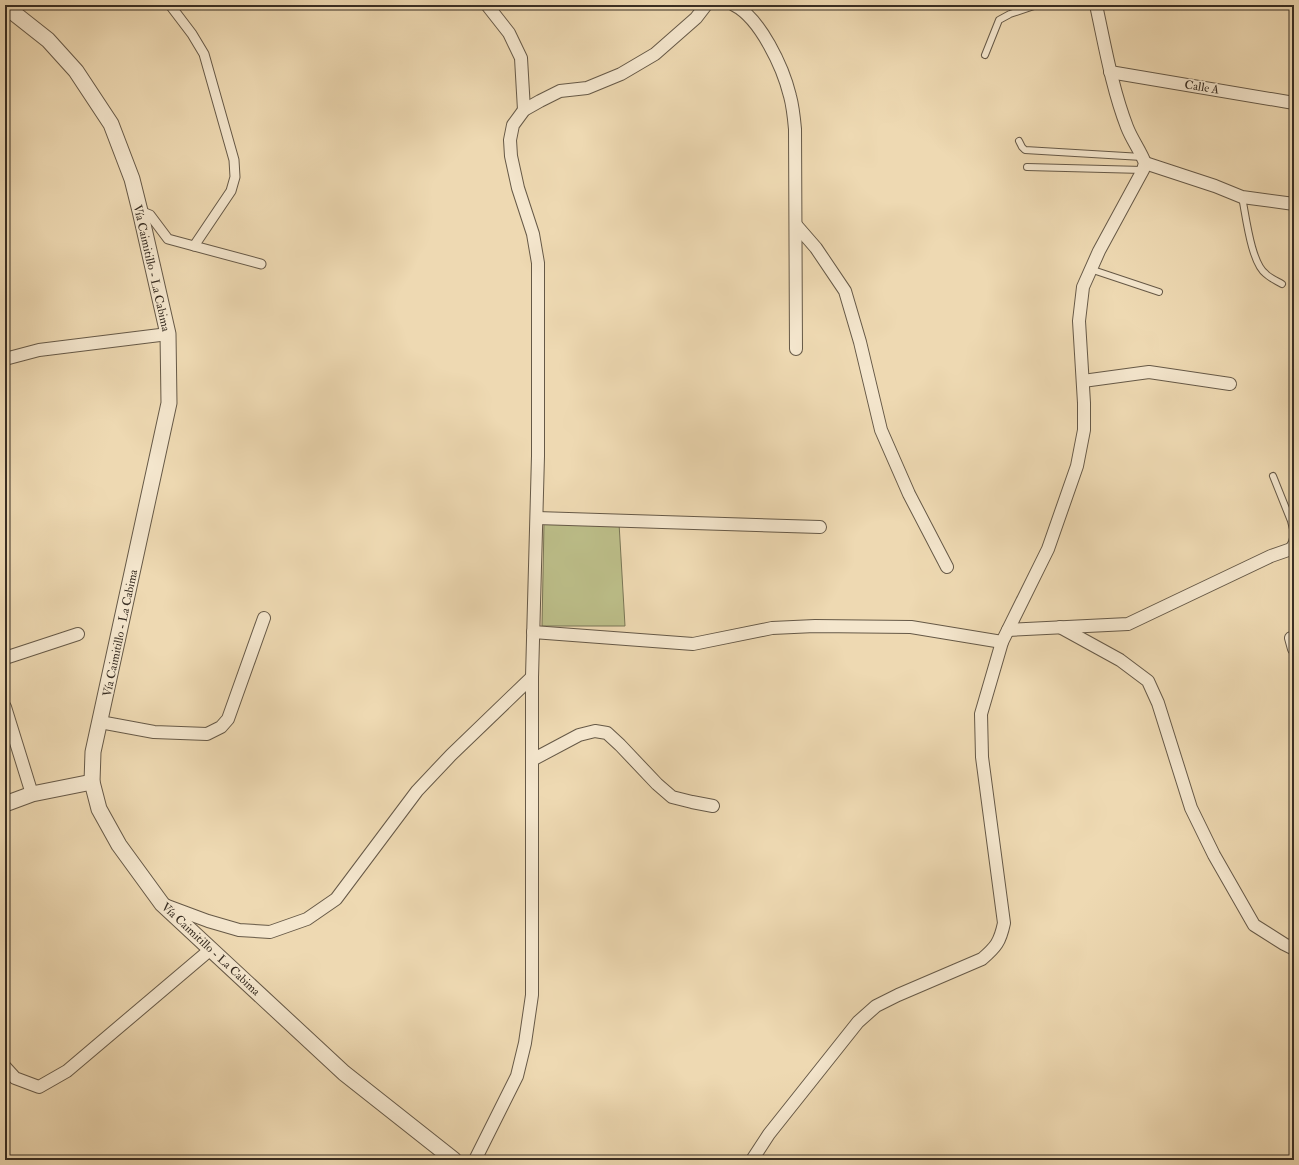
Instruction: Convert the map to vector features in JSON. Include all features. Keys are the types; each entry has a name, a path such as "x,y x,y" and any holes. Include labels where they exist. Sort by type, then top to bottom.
{"street":[{"path":"170,5 192,34 204,54 234,160 235,177 231,191 194,246"},
{"path":"487,5 509,33 521,58 524,110"},
{"path":"476,1160 517,1076 525,1043 532,988 532,677 538,456 538,263 533,234 518,188 511,156 510,140 514,125 524,110 540,100 560,92 586,88 622,74 655,54 696,18 706,5"},
{"path":"734,5 746,13 765,35 790,95 795,129 796,349"},
{"path":"1096,5 1110,72 1126,125 1143,163 1215,186 1242,197 1294,204"},
{"name":"Vía Caimitillo - La Cabima","path":"5,6 48,40 76,71 111,124 132,179 168,334 169,403 93,752 92,782 99,809 119,845 162,904 344,1073 454,1160"},
{"name":"Calle A","path":"1110,72 1294,103"},
{"path":"752,1160 791,1105 858,1022 876,1006 982,959 993,950 1001,938 1004,923 982,757 981,714 1002,642 1048,549 1077,466 1084,430 1083,381 1079,321 1083,287 1090,269 1143,163"},
{"path":"140,211 150,215 168,239 261,264"},
{"path":"796,225 816,248 845,291 860,342 880,430 909,494 947,567"},
{"path":"5,359 39,350 168,334"},
{"path":"1083,381 1148,372 1230,384"},
{"path":"537,518 820,527"},
{"path":"1008,630 1128,624 1271,556 1290,549"},
{"path":"100,722 154,732 207,734 221,727 228,719 264,618"},
{"path":"534,632 694,644 772,628 815,626 911,627 1002,642"},
{"path":"1060,627 1120,660 1148,681 1158,703 1191,808 1214,855 1254,925 1294,949"},
{"path":"5,658 78,634"},
{"path":"162,904 208,921 239,930 270,932 307,919 336,899 417,791 451,755 532,677"},
{"path":"5,707 32,794"},
{"path":"532,760 579,734 595,731 607,733 657,784 672,797 713,806"},
{"path":"5,804 32,794 92,782"},
{"path":"5,1067 14,1078 39,1087 67,1071 211,950"}],"lane":[{"path":"985,55 999,20 1010,14 1037,5"},
{"path":"1019,142 1025,150 1143,163"},
{"path":"1027,168 1143,163"},
{"path":"1242,197 1254,253 1259,266 1266,274 1282,284"},
{"path":"1090,269 1159,292"},
{"path":"1273,476 1291,521 1294,534 1290,549"}],"green space":[{"path":"544,523 619,523 625,626 542,626"}]}
